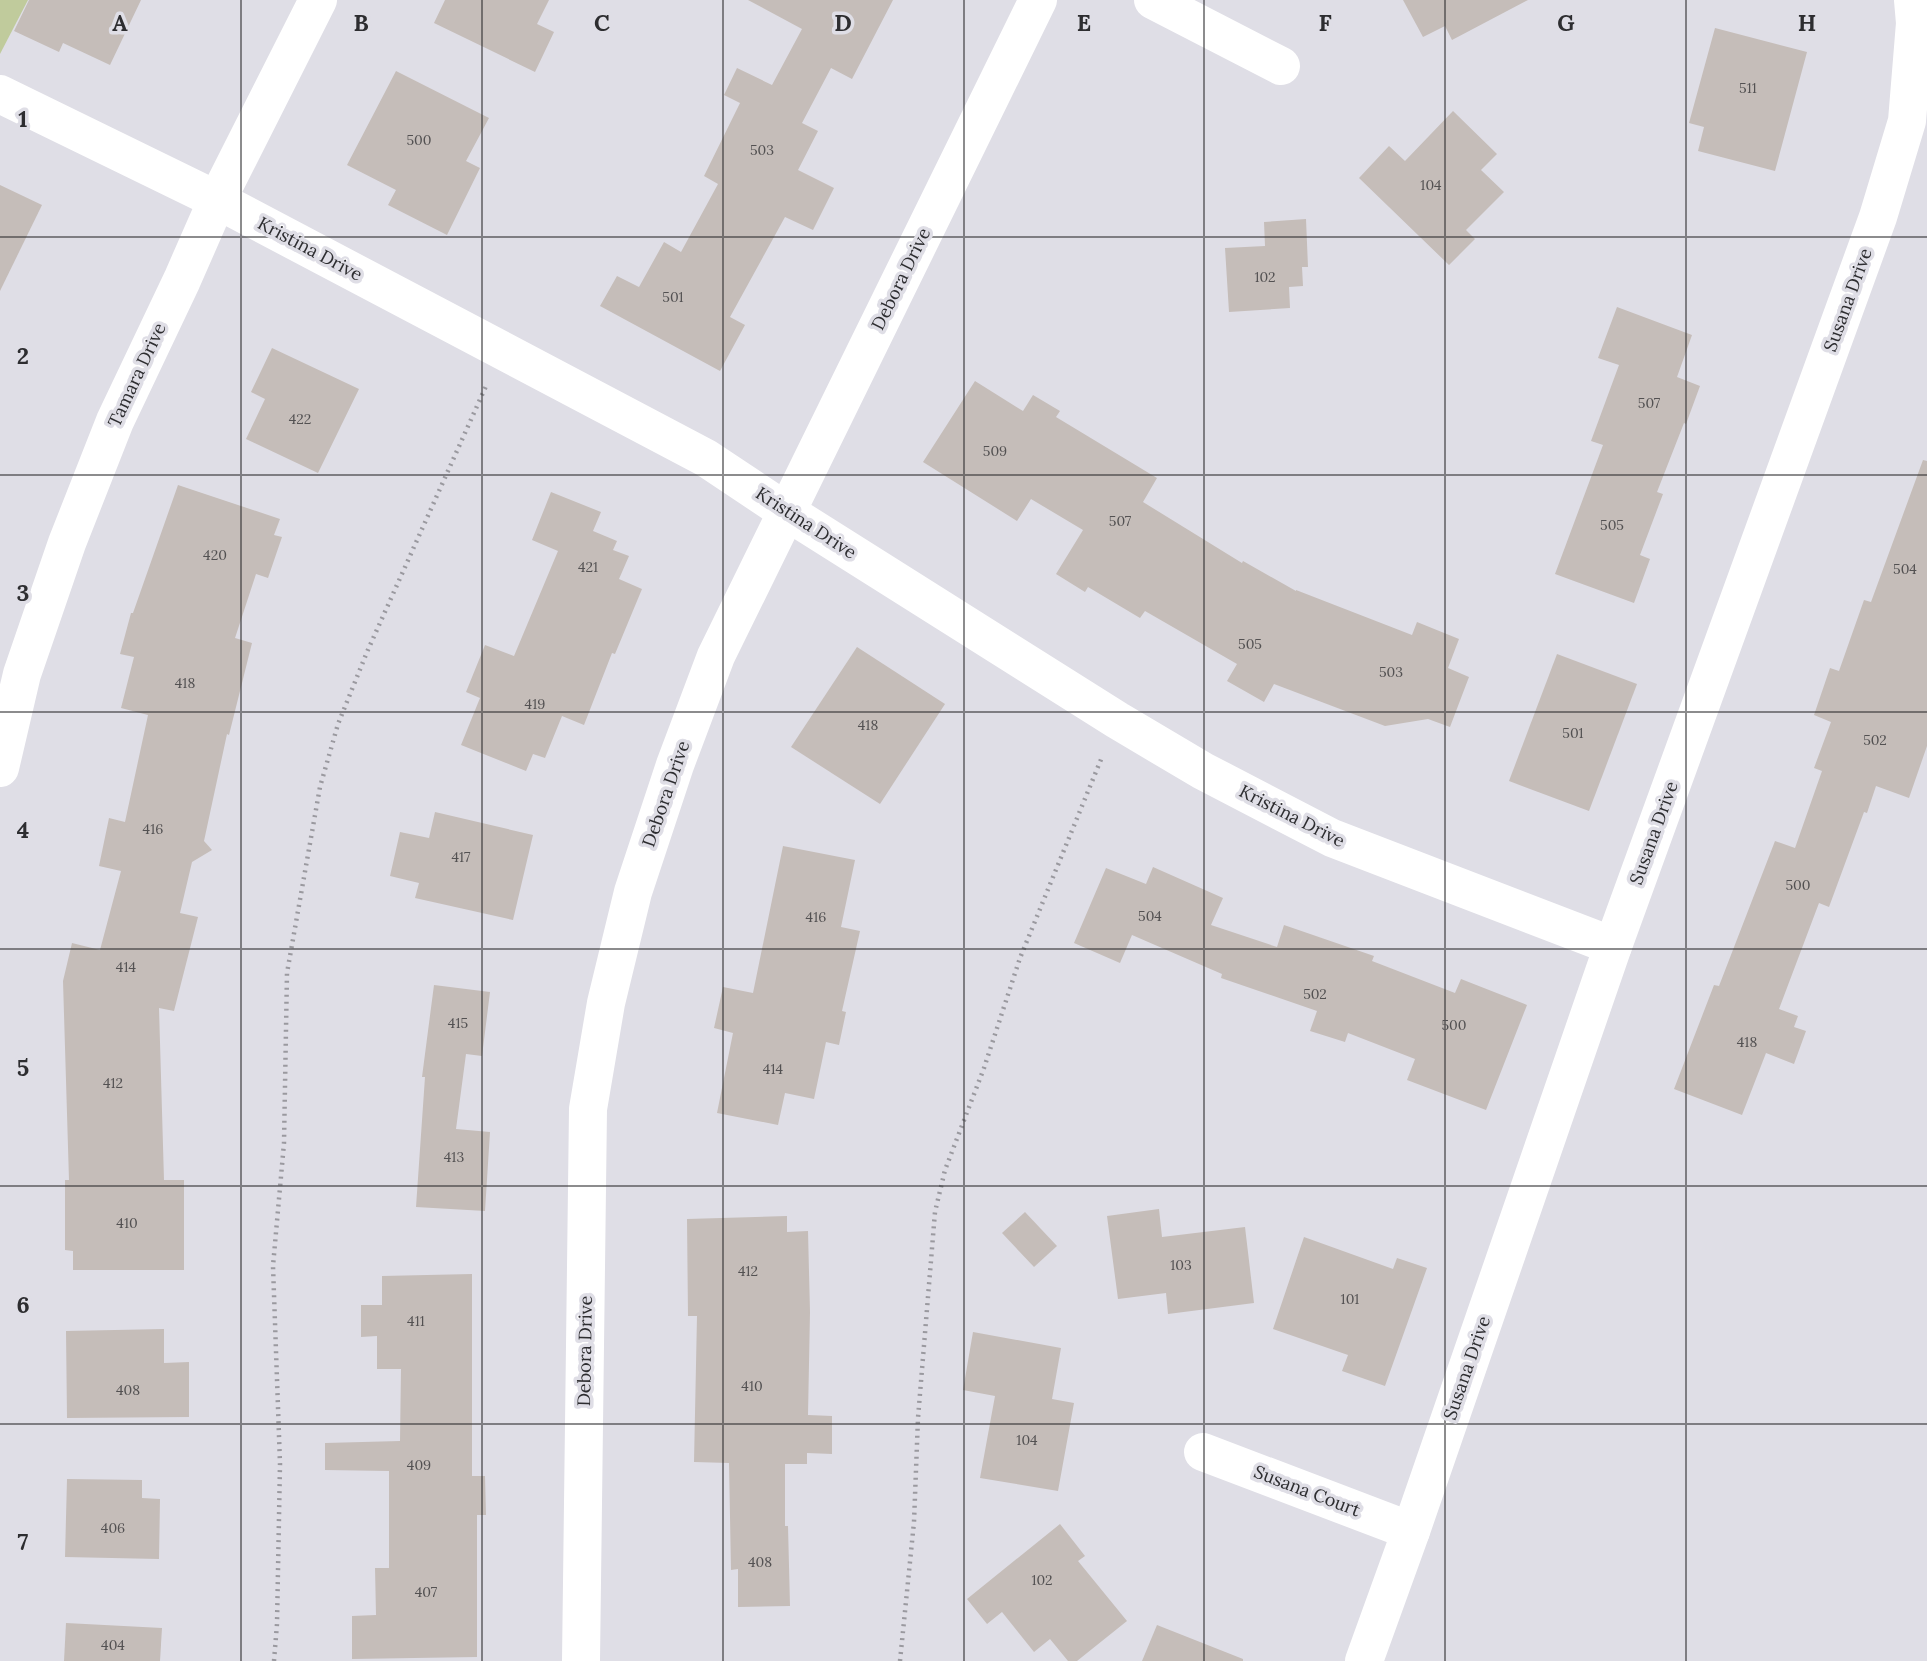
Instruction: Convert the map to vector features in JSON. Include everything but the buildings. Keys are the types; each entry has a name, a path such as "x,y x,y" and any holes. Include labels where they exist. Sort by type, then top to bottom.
{"street":[{"name":"Tamara Drive","path":"0,768 22,674 67,543 114,421 217,200 318,0"},
{"name":"Debora Drive","path":"581,1661 588,1109 606,1003 632,892 716,656 1038,0"},
{"path":"1153,0 1282,66"},
{"name":"Susana Drive","path":"1364,1661 1613,946 1878,217 1907,121 1915,23 1913,0"},
{"name":"Kristina Drive","path":"0,94 217,200 706,458 1117,720 1203,771 1332,838 1613,946"},
{"name":"Susana Court","path":"1203,1452 1411,1531"}],"path":[{"path":"274,1661 280,1464 273,1265 284,1143 286,973 320,787 338,724 367,652 502,350"},
{"path":"900,1661 914,1522 918,1418 935,1213 945,1170 984,1068 1020,958 1117,720"}],"green space":[{"path":"0,0 28,0 0,54"}]}
